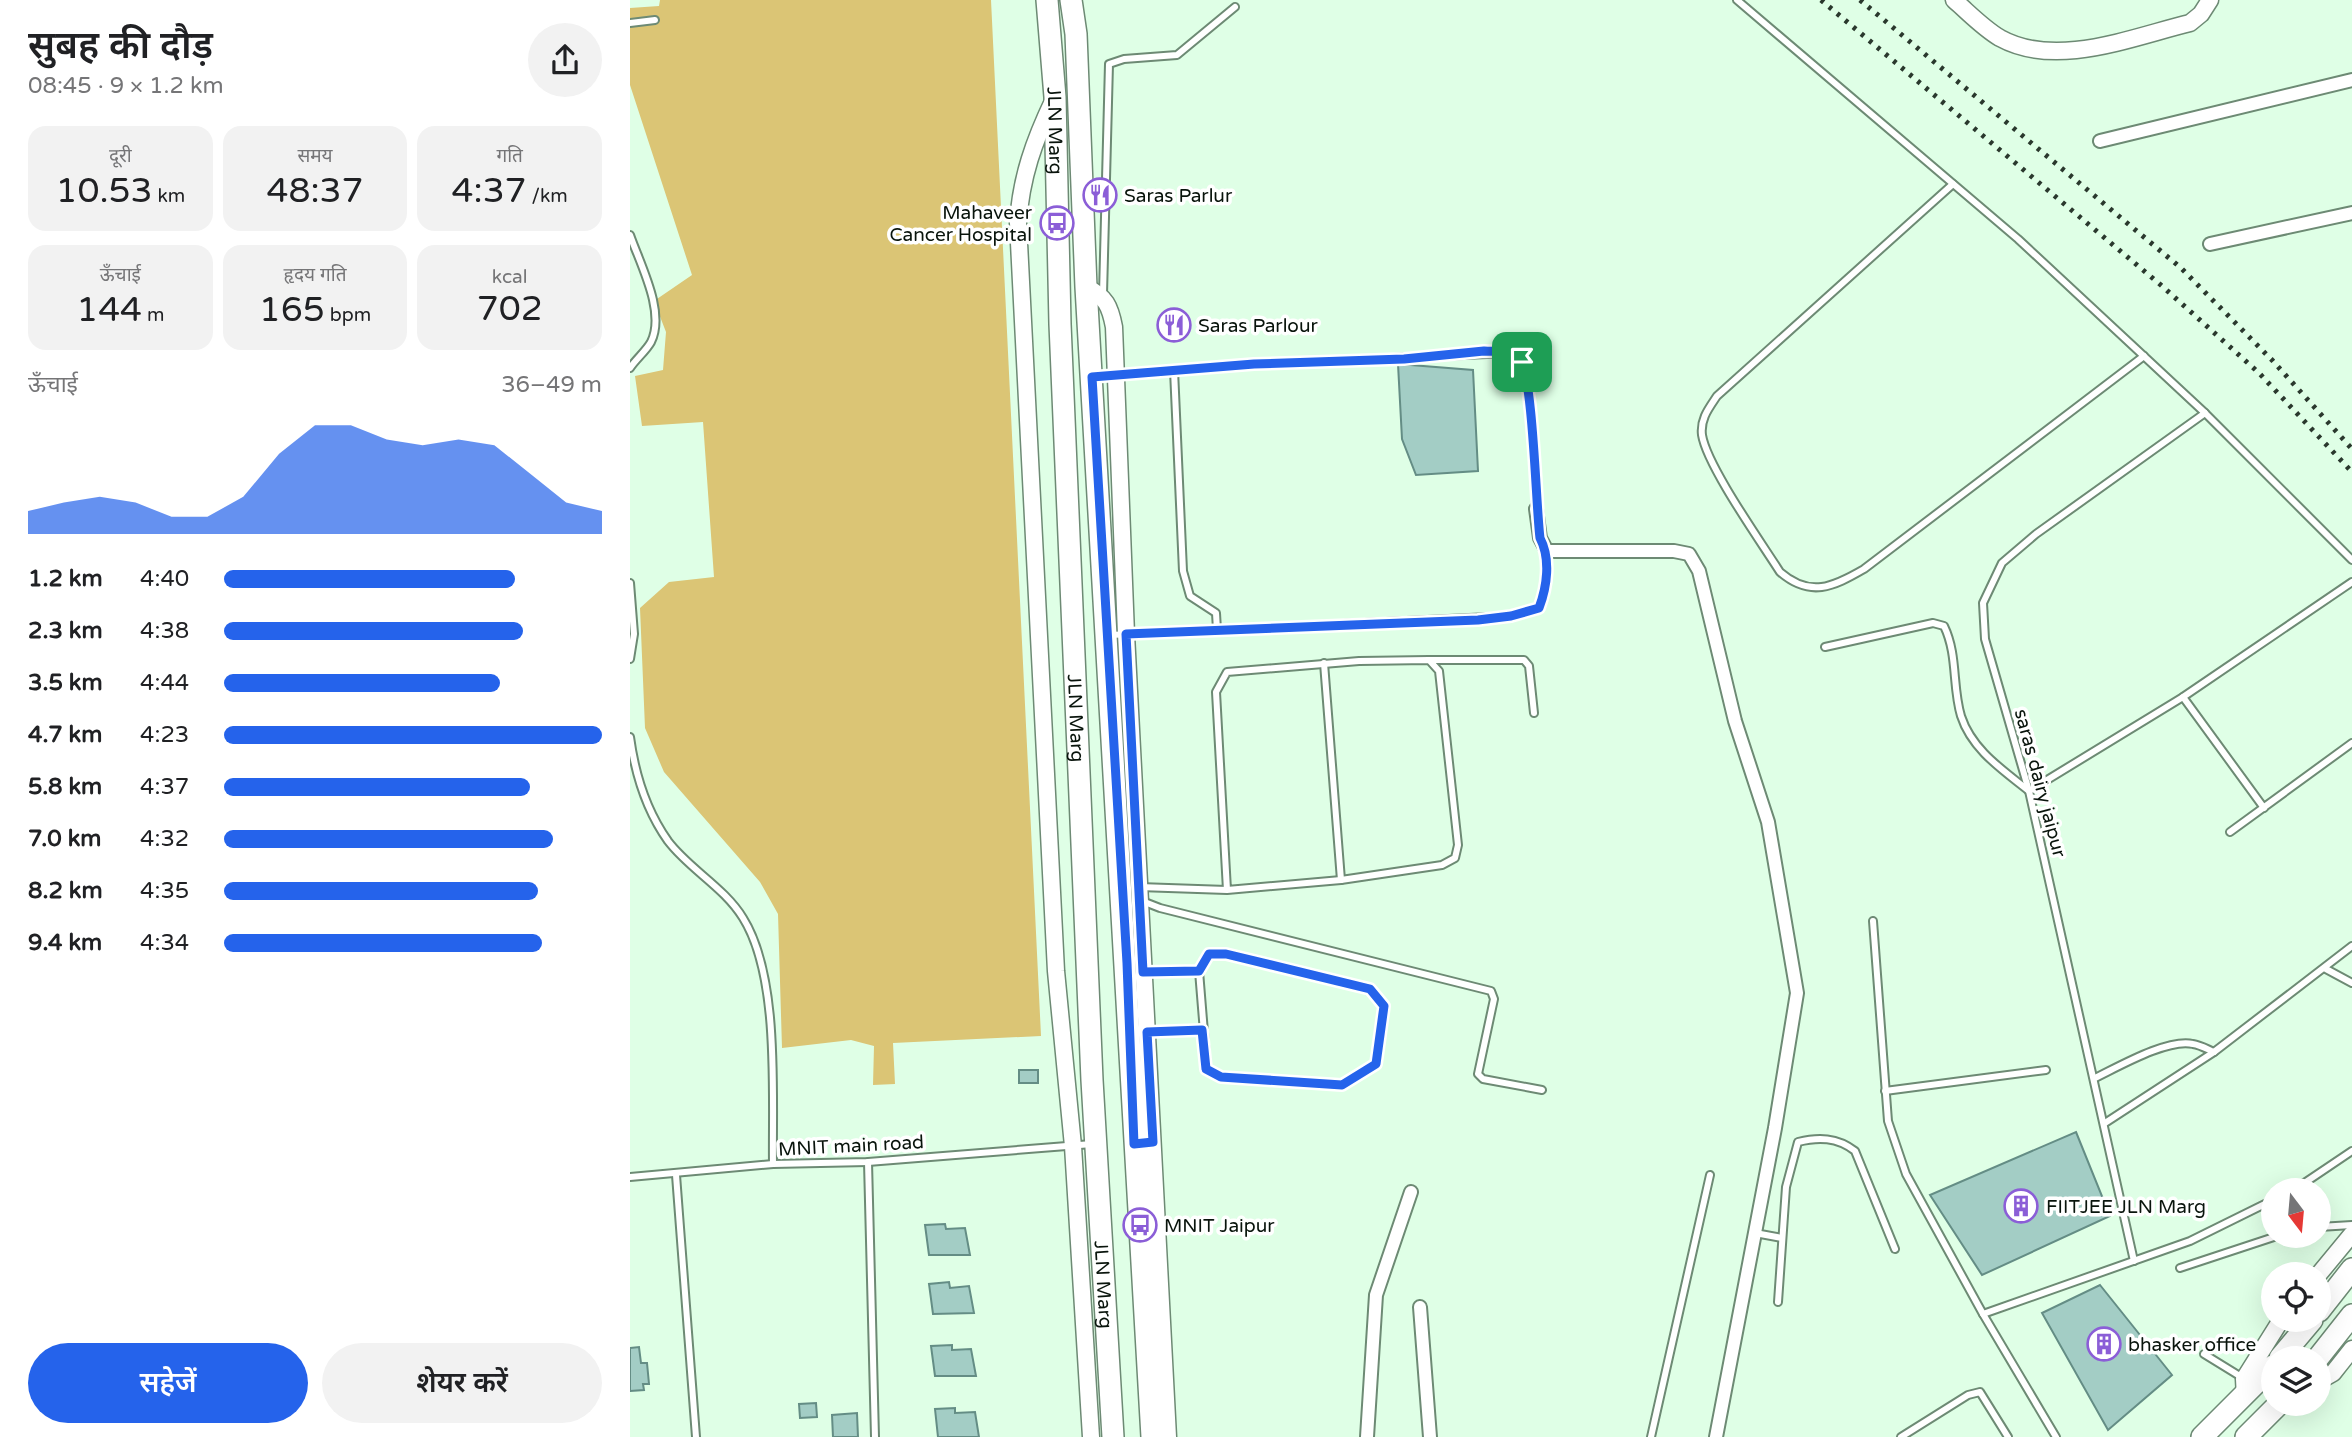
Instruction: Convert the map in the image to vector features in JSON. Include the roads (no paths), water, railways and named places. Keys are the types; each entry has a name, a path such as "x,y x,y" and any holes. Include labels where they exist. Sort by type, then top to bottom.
{"main road":[{"path":"1038,0 1048,23"},
{"name":"JLN Marg","path":"1047,0 1055,97 1060,334 1092,1080 1113,1437"},
{"path":"1071,0 1076,34"},
{"path":"1076,34 1080,0"},
{"name":"JLN Marg","path":"1076,34 1095,291 1092,377 1117,635 1132,892 1152,1437"},
{"path":"2331,1296 2352,1269"},
{"path":"2327,1346 2352,1315"},
{"path":"2291,1346 2302,1332"},
{"path":"2202,1437 2245,1388 2261,1375"},
{"path":"1149,1381 1166,1437"},
{"path":"2246,1437 2268,1416"}],"street":[{"path":"1954,0 1999,37 2026,49 2050,51 2091,47 2190,23 2201,14 2210,0"},
{"path":"2100,141 2352,80"},
{"path":"1055,97 1029,156 1020,188 1018,223 1056,971 1073,1146 1091,1437"},
{"path":"2210,244 2352,214"},
{"path":"1095,291 1111,310 1116,376 1117,635"},
{"path":"1536,509 1540,538 1547,551 1674,551 1689,554 1699,571 1735,721 1768,822 1797,993 1716,1437"},
{"path":"1132,892 1143,972 1147,1032 1143,1143 1166,1437"},
{"path":"1367,1437 1376,1295 1411,1192"},
{"path":"2329,1262 2352,1234"},
{"path":"1420,1307 1430,1437"},
{"path":"2245,1388 2275,1332"},
{"path":"2331,1374 2352,1349"}],"lane":[{"path":"1737,0 1953,184 2144,356 2352,560"},
{"path":"1095,291 1109,65 1125,59 1177,55 1235,6"},
{"path":"630,23 655,20"},
{"path":"1953,184 1717,396 1704,414 1702,434 1710,457 1780,572 1804,588 1823,587 1853,575 2144,356"},
{"path":"630,235 650,296 655,325 651,342 630,368"},
{"path":"1092,377 1254,364 1404,359 1484,351 1511,353 1522,362 1530,402 1536,509"},
{"path":"1174,370 1183,571 1190,596 1216,613 1217,631"},
{"name":"saras dairy jaipur","path":"2134,1261 2029,791 1985,639 1983,603 2002,563 2036,534 2205,413"},
{"path":"1117,635 1478,620 1524,613 1539,608 1544,594 1547,551"},
{"path":"1825,648 1933,623 1944,626 1952,643 1961,715 1968,730 1983,754 2029,791 2183,697 2352,582"},
{"path":"630,583 630,659"},
{"path":"1132,892 1227,890 1341,880 1442,865 1455,858 1458,845 1439,671 1429,660"},
{"path":"1227,890 1216,692 1227,672 1324,663 1524,660 1529,666 1534,713"},
{"path":"1324,663 1341,880"},
{"path":"2183,697 2264,808"},
{"path":"630,737 637,781 669,841 742,916 754,940 772,1024 773,1164"},
{"path":"2230,832 2352,743"},
{"path":"1132,892 1187,915 1491,990 1494,999 1478,1073 1483,1079 1542,1090"},
{"path":"1873,921 1888,1121 1906,1174 1983,1314 2056,1437"},
{"path":"2105,1123 2214,1052 2326,970 2352,946"},
{"path":"1209,954 1226,954 1370,989 1384,1006 1376,1064 1342,1085 1221,1077 1206,1069 1202,1030 1199,971 1209,954"},
{"path":"2326,970 2352,983"},
{"path":"1143,972 1199,971"},
{"path":"1147,1032 1202,1030"},
{"path":"2095,1078 2157,1050 2175,1045 2191,1043 2214,1052"},
{"path":"1885,1091 2046,1069"},
{"path":"1777,1303 1786,1187 1792,1155 1798,1142 1817,1138 1842,1142 1855,1150 1895,1249"},
{"name":"MNIT main road","path":"630,1177 676,1175 773,1164 869,1162 1097,1143"},
{"path":"2311,1178 2352,1150"},
{"path":"869,1162 875,1437"},
{"path":"676,1175 696,1437"},
{"path":"1651,1437 1710,1175"},
{"path":"1983,1314 2190,1241 2261,1206"},
{"path":"2331,1226 2352,1225"},
{"path":"1755,1233 1782,1238"},
{"path":"2180,1268 2218,1252 2261,1240"},
{"path":"2204,1354 2245,1388"},
{"path":"1901,1437 1968,1395 1980,1392 2008,1437"}],"railway":[{"path":"1821,0 2162,286 2259,373 2352,472"},
{"path":"1860,0 2181,268 2272,360 2352,449"}],"place":[{"name":"Saras Parlur","path":"1100,195"},
{"name":"Mahaveer Cancer Hospital","path":"1057,223"},
{"name":"Saras Parlour","path":"1174,325"},
{"name":"FIITJEE JLN Marg","path":"2021,1206"},
{"name":"MNIT Jaipur","path":"1140,1225"},
{"name":"bhasker office","path":"2104,1344"}]}
